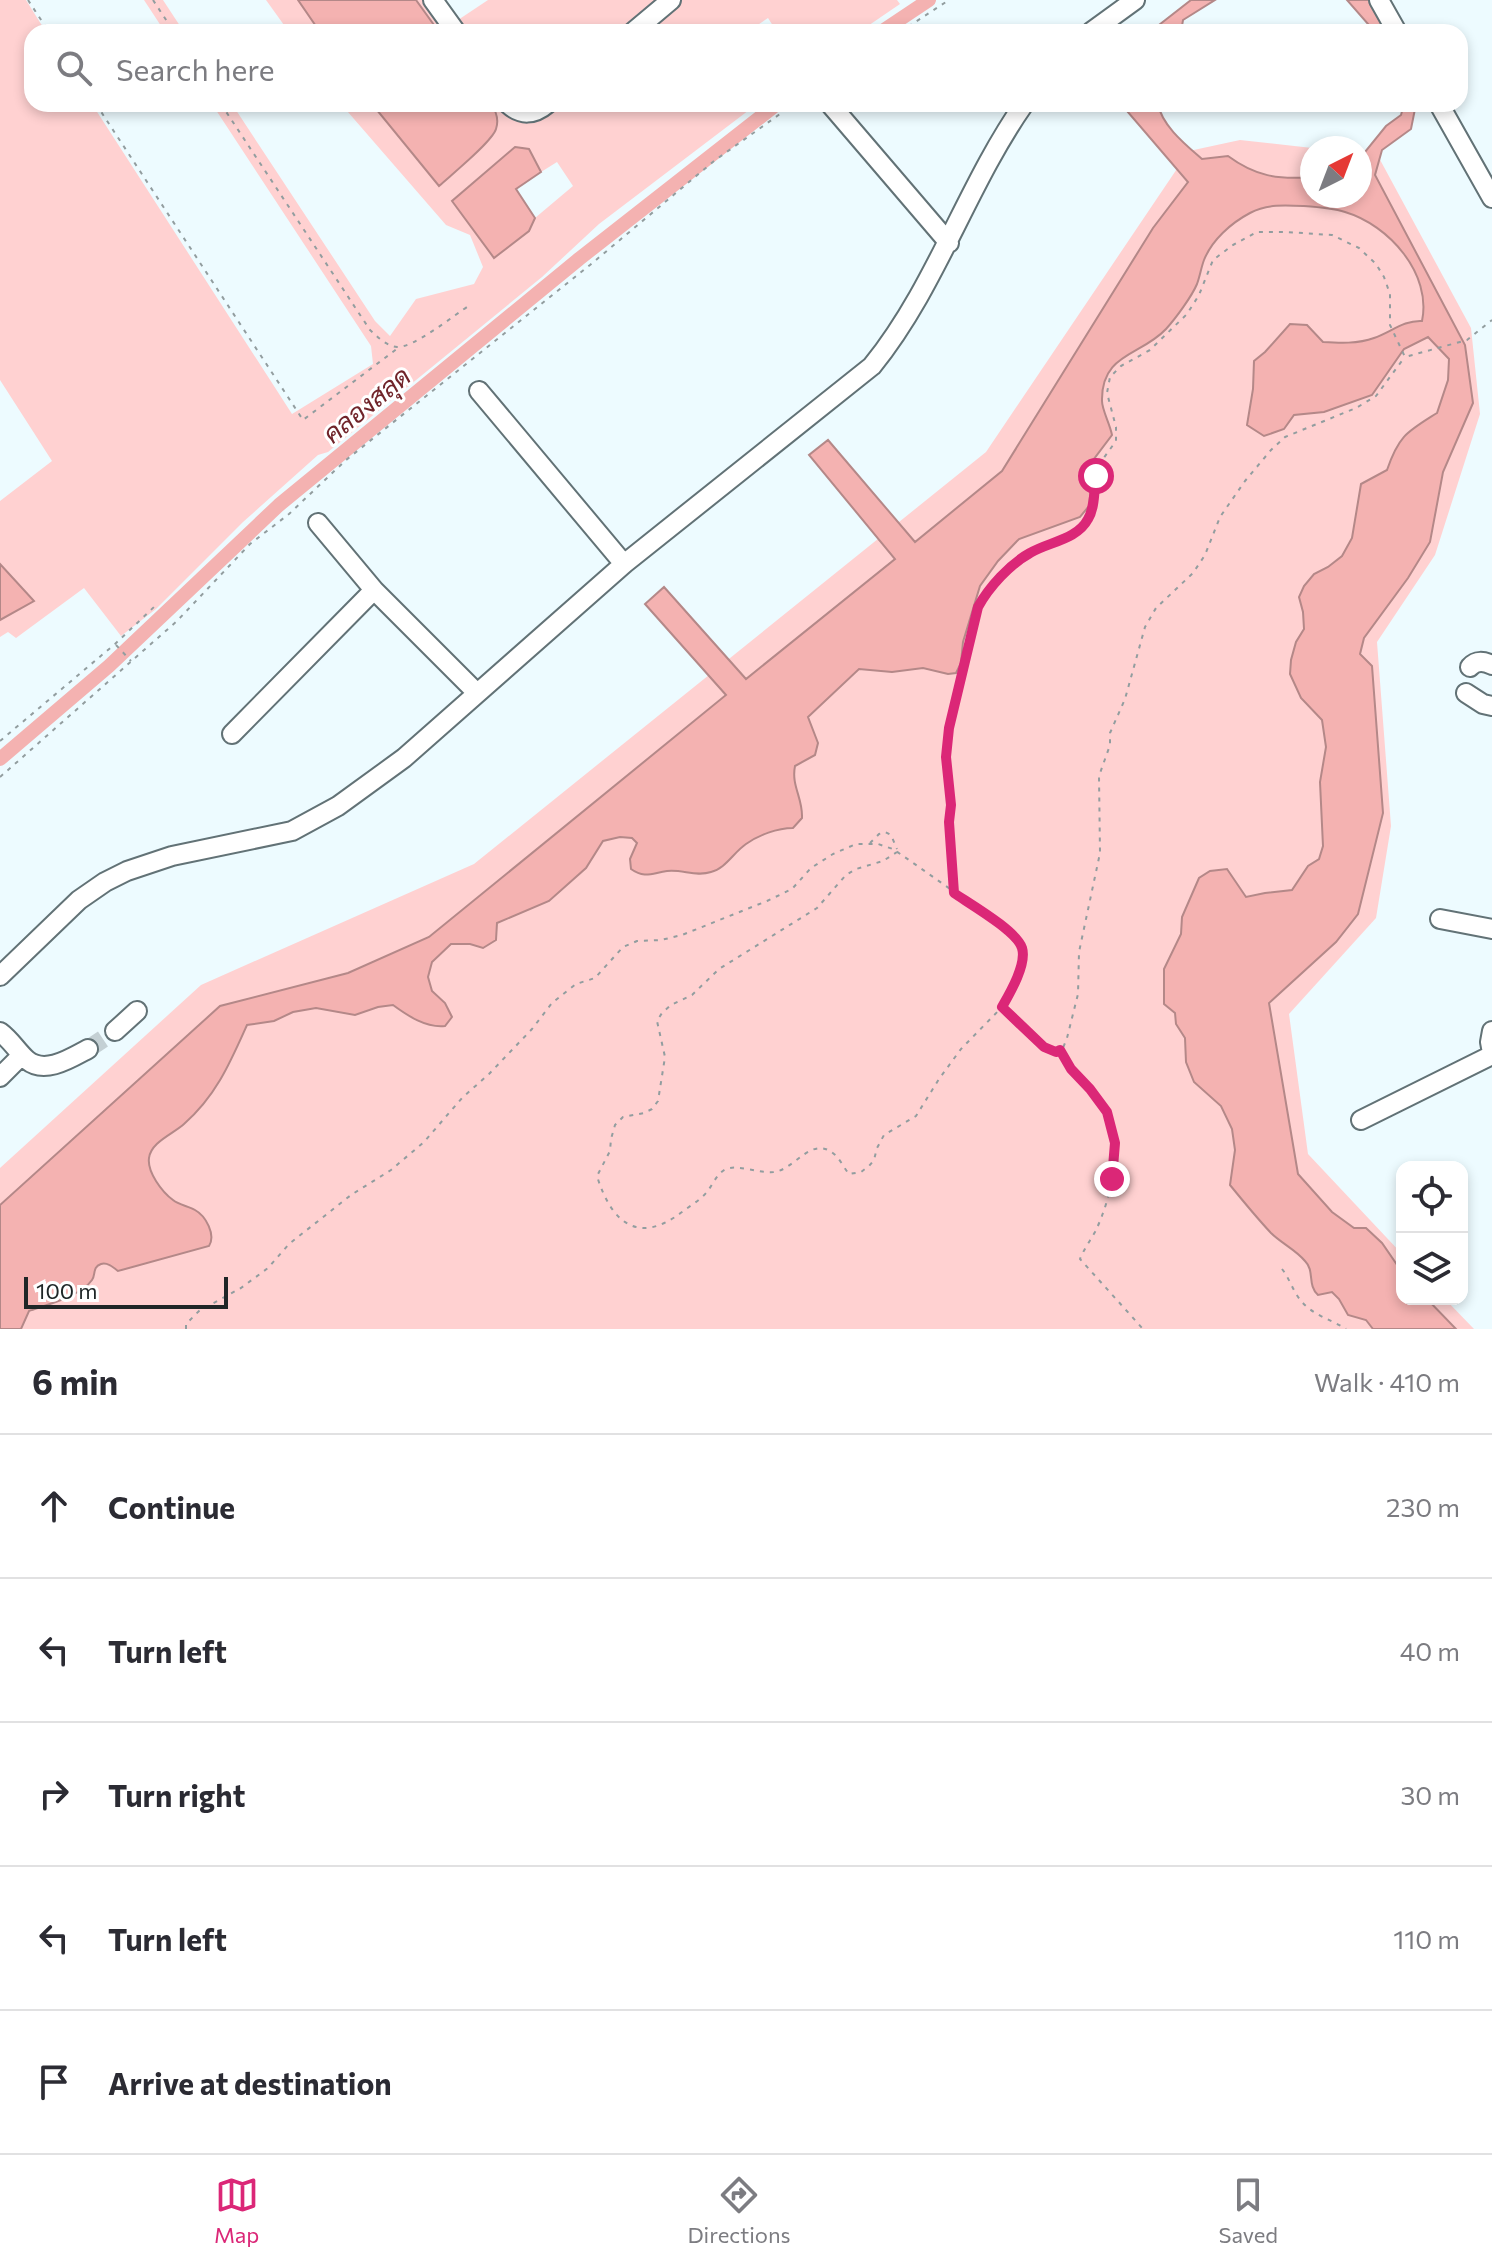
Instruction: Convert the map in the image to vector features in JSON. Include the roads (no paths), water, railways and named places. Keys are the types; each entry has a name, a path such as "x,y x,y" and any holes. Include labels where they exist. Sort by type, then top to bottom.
{"street":[{"path":"433,0 450,24"},
{"path":"642,24 671,0"},
{"path":"1102,24 1135,0"},
{"path":"1379,0 1392,24"},
{"path":"837,112 949,243"},
{"path":"0,976 79,900 105,882 172,856 292,831 338,806 404,758 624,564 872,366 901,326 949,243 976,181 1018,112"},
{"path":"1444,112 1492,198"},
{"path":"479,391 624,564"},
{"path":"318,523 374,590 477,693"},
{"path":"232,734 374,590"},
{"path":"1470,667 1482,661 1492,665"},
{"path":"1466,693 1492,706"},
{"path":"1440,919 1492,929"},
{"path":"115,1031 137,1011"},
{"path":"1361,1120 1492,1054 1492,1031"},
{"path":"0,1032 10,1038 29,1062 36,1065 49,1066 88,1049"},
{"path":"0,1077 22,1055"}],"waterway":[{"name":"คลองสลุด","path":"893,24 929,0"},
{"name":"คลองสลุด","path":"0,759 109,666 279,505 579,259 767,112"}],"tunnel":[{"path":"88,1049 115,1031"}]}
